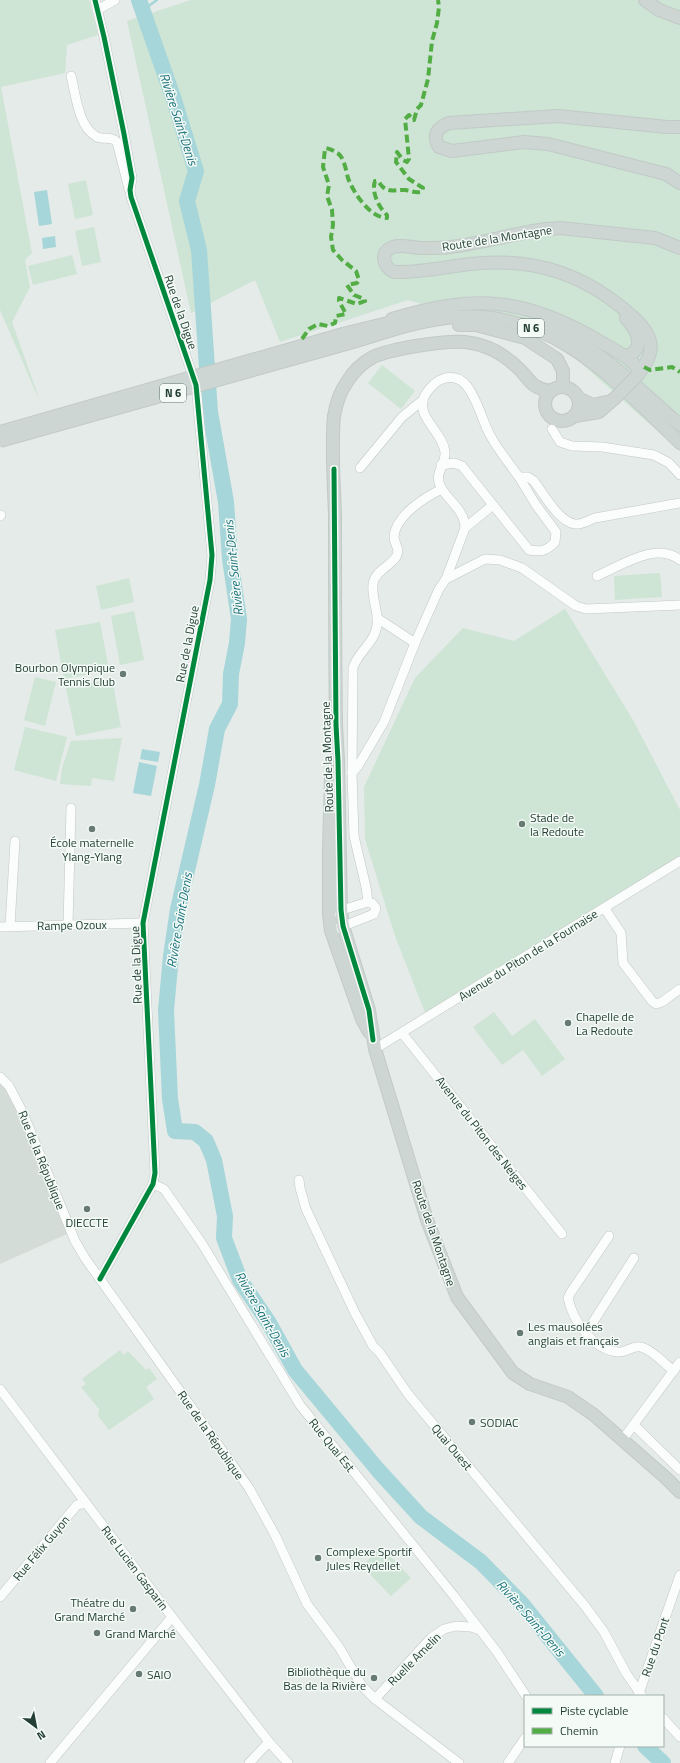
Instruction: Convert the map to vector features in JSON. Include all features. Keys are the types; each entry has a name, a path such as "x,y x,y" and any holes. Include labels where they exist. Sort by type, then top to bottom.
{"main road":[{"path":"645,0 659,10 680,18"},
{"path":"680,128 667,128 558,116 449,123 441,126 436,131 436,137 440,147 452,151 524,142 548,144 666,174 680,183"},
{"name":"Route de la Montagne","path":"575,416 599,412 638,375 650,357 651,341 637,320 610,298 576,278 542,266 500,262 394,272 388,270 384,260 388,251 397,246 426,248 450,247 547,229 560,228 654,238 680,248"},
{"path":"610,298 629,320 639,339 639,345 636,351 632,354 624,356"},
{"path":"345,339 425,310 459,303 512,305 546,314 588,334 636,364 638,375"},
{"name":"N 6","path":"0,441 345,339 403,319 441,313 477,312 505,314 530,319 554,328 576,339 604,359 680,425"},
{"name":"N 6","path":"0,432 345,339 445,318 478,316 501,319 523,325 552,336 596,364 615,379 680,443"},
{"path":"345,339 445,325 476,324 525,338 550,353 561,364 563,371 563,387"},
{"name":"Route de la Montagne","path":"337,929 341,910 336,725 334,416 338,399 346,383 356,369 373,357 404,349 465,342 484,346 504,356 536,387 551,391"},
{"name":"Route de la Montagne","path":"526,378 530,391 545,406"},
{"path":"578,398 579,407 575,416 566,420 557,420 549,415 545,406 547,396 551,391 563,387 572,390 578,398 593,405 612,400"},
{"name":"Route de la Montagne","path":"336,725 330,796 329,914 337,929 369,1010 374,1044 427,1220 457,1297 513,1373 530,1384 568,1397 594,1415 623,1439 680,1492"}],"street":[{"name":"Rue de la Digue","path":"95,0 99,9 124,134 132,178 130,190 138,218 196,385 212,548 210,580 144,923 155,1173 153,1184 100,1278"},
{"path":"99,9 115,0"},
{"path":"71,76 83,123 94,135 99,138 113,138 116,142 130,190"},
{"path":"352,773 358,766 384,722 415,642 439,589 446,579 464,528 465,523 461,513 442,489 438,477 441,465 445,452 442,442 423,410 423,400 427,391 441,380 452,377 459,378 472,394 488,432 536,505 556,532 555,542 551,547 539,552 529,550 462,466 454,463 441,465"},
{"path":"360,468 402,417 423,400"},
{"path":"552,429 560,442 572,446 602,447 654,456 669,463 680,475"},
{"path":"519,477 531,479 561,517 568,522 576,524 595,518 680,503"},
{"path":"368,902 354,836 352,773 353,668 355,660 371,640 375,632 377,618 372,590 373,582 380,572 396,557 398,551 394,538 395,529 419,501 442,489"},
{"path":"464,528 493,505"},
{"path":"597,576 653,553 662,553 680,560"},
{"path":"446,579 485,559 500,560 522,568 576,606 586,609 679,603"},
{"path":"377,618 415,642"},
{"path":"68,924 71,808"},
{"path":"10,926 15,841"},
{"name":"Avenue du Piton de la Fournaise","path":"374,1044 402,1033 680,861"},
{"path":"329,914 368,902 374,904 376,911 374,914 337,929"},
{"path":"606,907 607,912 621,933 623,963 652,1001 656,1004 662,1002 680,989"},
{"name":"Rampe Ozoux","path":"0,927 144,923"},
{"name":"Avenue du Piton des Neiges","path":"402,1033 562,1234"},
{"name":"Rue de la République","path":"0,1078 9,1086 23,1113 75,1241 249,1488 275,1535 307,1604 339,1647 362,1686 375,1699 458,1763"},
{"name":"Quai Ouest","path":"300,1180 300,1188 306,1209 348,1300 373,1346 380,1353 408,1394 589,1612 604,1632 626,1673 640,1695"},
{"name":"Rue Quai Est","path":"153,1184 164,1189 201,1242 300,1405 480,1630 525,1695"},
{"path":"609,1236 568,1298 574,1315 586,1333 596,1343 619,1352 634,1347 647,1349 674,1371"},
{"path":"586,1333 634,1258"},
{"path":"623,1439 680,1362"},
{"name":"Rue Lucien Gasparin","path":"0,1389 172,1617 269,1742 288,1763"},
{"path":"634,1425 680,1470"},
{"name":"Rue Félix Guyon","path":"0,1597 77,1506 86,1503"},
{"name":"Rue du Pont","path":"640,1695 680,1575"},
{"path":"50,1763 172,1617"},
{"name":"Ruelle Amelin","path":"375,1699 431,1638 444,1629 456,1626 471,1627 480,1630"},
{"path":"664,1719 680,1737"},
{"path":"508,1763 524,1739"},
{"path":"250,1763 269,1742"},
{"path":"615,1763 620,1747"}],"shaded area":[{"path":"0,1075 5,1083 67,1234 0,1264"}],"green space":[{"path":"0,0 89,0 98,35 67,45 65,73 1,87 32,253 25,260 30,287 12,322 41,404 0,310"},
{"path":"191,0 680,0 680,451 556,341 408,300 280,342 255,280 191,313 127,21"},
{"path":"86,180 93,215 75,219 68,184"},
{"path":"94,227 101,262 82,266 75,231"},
{"path":"72,255 77,274 33,285 28,266"},
{"path":"382,365 415,391 401,409 368,383"},
{"path":"660,573 662,597 615,600 614,576"},
{"path":"129,578 134,602 101,610 96,586"},
{"name":"Stade de la Redoute","path":"565,609 633,720 680,810 680,857 426,1015 395,936 365,839 364,787 415,678 463,628 514,641"},
{"path":"134,611 144,660 120,665 111,616"},
{"path":"100,622 109,670 64,679 55,630"},
{"path":"35,677 56,682 45,726 24,720"},
{"path":"112,679 121,727 76,736 66,688"},
{"path":"25,727 67,737 56,781 14,770"},
{"path":"122,738 114,781 92,778 91,786 60,784 62,768 71,741"},
{"path":"494,1012 512,1036 535,1019 565,1059 542,1076 523,1050 502,1065 473,1027"},
{"path":"120,1350 124,1355 128,1351 146,1370 149,1368 157,1379 146,1387 154,1399 109,1430 98,1416 99,1409 81,1387 86,1384 82,1379"},
{"path":"382,1547 411,1578 391,1596 362,1566"}],"water":[{"path":"47,190 52,224 39,226 34,192"},
{"path":"55,236 56,247 43,249 42,238"},
{"path":"142,749 160,752 158,762 140,759"},
{"path":"139,762 157,766 151,796 133,793"}],"waterway":[{"name":"Rivière Saint-Denis","path":"139,0 174,100 196,171 187,201 199,250 210,412 226,502 230,559 239,619 237,643 231,674 230,704 217,729 207,785 178,909 171,956 166,1010 170,1099 175,1131 195,1132 206,1141 214,1160 225,1216 224,1238 240,1280 269,1323 295,1370 378,1470 421,1517 481,1562 522,1604 595,1695"},
{"path":"143,10 157,0"},
{"name":"Rivière Saint-Denis","path":"646,1747 663,1763"}],"marked path":[{"path":"302,339 309,329 318,324 328,326 335,323 336,316 346,314 339,301 339,298 357,304 365,301 364,299 354,295 347,285 357,283 359,280 356,271 342,260 333,250 331,237 333,225 332,210 327,196 329,185 323,167 325,149 331,149 341,157 350,184 358,197 374,214 381,217 387,218 387,215 376,200 374,190 375,181 378,181 387,190 421,192 423,188 409,179 396,162 397,152 403,160 407,162 409,159 405,119 409,115 414,120 417,109 421,105 428,79 432,41 437,23 439,7 438,0"},
{"path":"644,367 650,370 672,367 680,372"}],"cycle path":[{"path":"95,0 124,134 132,178 130,190 131,197 196,385 212,555 210,580 143,923 155,1173 153,1184 100,1279"},
{"path":"334,469 336,725 341,910 343,926 369,1010 373,1040"}],"place":[{"name":"Bourbon Olympique Tennis Club","path":"123,674"},
{"name":"Stade de la Redoute","path":"522,824"},
{"name":"École maternelle Ylang-Ylang","path":"92,829"},
{"name":"Chapelle de La Redoute","path":"568,1023"},
{"name":"DIECCTE","path":"87,1209"},
{"name":"Les mausolées anglais et français","path":"520,1333"},
{"name":"SODIAC","path":"472,1422"},
{"name":"Complexe Sportif Jules Reydellet","path":"318,1558"},
{"name":"Théatre du Grand Marché","path":"133,1609"},
{"name":"Grand Marché","path":"97,1633"},
{"name":"SAIO","path":"139,1674"},
{"name":"Bibliothèque du Bas de la Rivière","path":"374,1678"}]}
